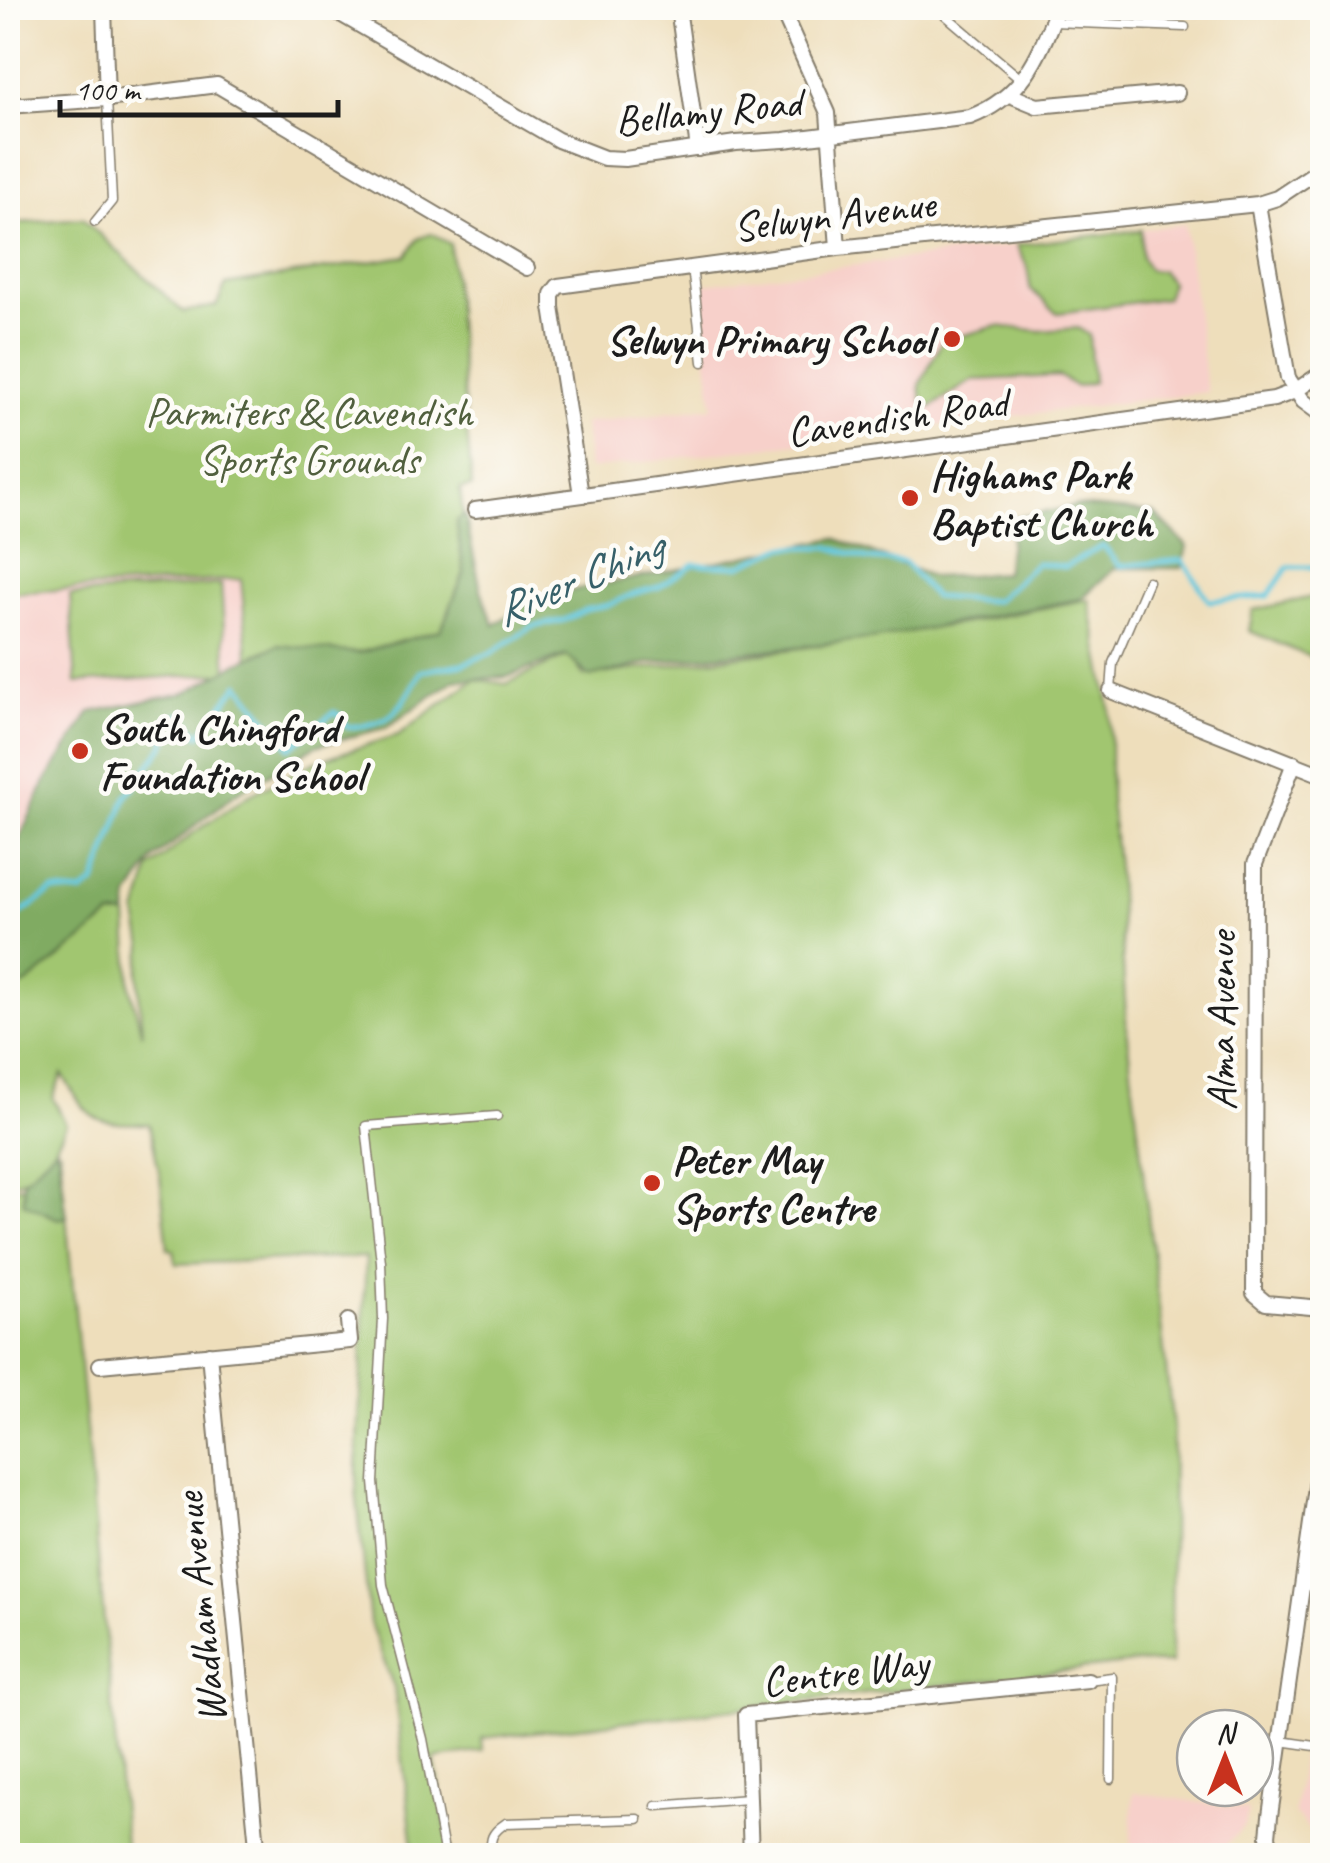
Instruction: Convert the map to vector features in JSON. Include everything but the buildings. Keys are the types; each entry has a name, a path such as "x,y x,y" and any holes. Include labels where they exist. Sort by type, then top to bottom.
{"street":[{"path":"104,8 107,99"},
{"name":"Bellamy Road","path":"330,8 581,151 604,158 625,159 970,117 994,108 1010,95"},
{"path":"678,8 698,149"},
{"path":"781,8 818,86 832,133 838,248"},
{"path":"1055,15 1022,80 1010,95 1037,106 1176,93"},
{"path":"8,106 217,86 527,268"},
{"name":"Selwyn Avenue","path":"581,495 552,294 558,286 838,248 1258,204 1278,198 1322,168"},
{"path":"1258,204 1288,378 1295,391 1322,415"},
{"name":"Cavendish Road","path":"475,510 1274,399 1322,373"},
{"path":"1111,691 1322,775"},
{"name":"Alma Avenue","path":"1294,763 1254,864 1254,1294 1266,1303 1322,1308"},
{"path":"100,1365 350,1341 348,1322"},
{"name":"Wadham Avenue","path":"209,1354 258,1856"},
{"path":"1272,1856 1268,1836 1322,1444"},
{"name":"Centre Way","path":"751,1856 746,1715 1088,1680"}],"lane":[{"path":"937,8 1022,80"},
{"path":"1055,15 1185,26"},
{"path":"95,222 112,201 107,99"},
{"path":"692,267 703,362"},
{"path":"1111,691 1113,663 1148,581"},
{"path":"445,1856 424,1739 383,1585 374,1482 383,1319 380,1249 366,1126 497,1116"},
{"path":"1088,1680 1112,1677 1111,1779"},
{"path":"1281,1742 1322,1747"},
{"path":"656,1806 748,1799"},
{"path":"491,1856 494,1831 506,1823 638,1819"}],"shaded area":[{"name":"Selwyn Primary School","path":"1185,224 1207,392 589,469 584,423 713,407 697,285"},
{"name":"South Chingford Foundation School","path":"241,579 250,675 8,901 8,593"},
{"path":"1305,1735 1322,1737 1322,1843 1294,1814"},
{"path":"1133,1792 1175,1799 1175,1808 1248,1810 1246,1824 1217,1855 1130,1855"}],"green space":[{"name":"Parmiters & Cavendish Sports Grounds","path":"82,218 183,312 216,306 226,285 406,256 418,239 431,233 450,244 472,487 460,489 468,568 441,635 250,675 241,579 8,593 8,224"},
{"path":"1141,230 1142,258 1149,270 1161,271 1171,282 1166,298 1058,313 1030,290 1028,268 1016,245"},
{"path":"997,326 1040,331 1078,328 1089,335 1093,382 1076,387 1059,376 973,380 931,407 922,401 920,385 942,341"},
{"path":"1077,506 1154,513 1187,546 1182,568 1114,568 1081,599 877,638 648,663 590,677 566,655 507,677 455,680 387,727 316,746 234,795 153,859 129,897 127,915 111,916 28,983 8,993 8,863 46,781 90,712 185,693 278,645 359,653 441,630 464,573 456,521 465,515 481,590 494,625 535,598 835,538 933,577 1005,573 1014,518"},
{"path":"221,584 227,673 76,683 70,595"},
{"path":"1322,595 1322,662 1249,631 1253,610"},
{"name":"Peter May Sports Centre","path":"1089,599 1110,708 1110,799 1127,1036 1173,1427 1171,1663 1134,1663 482,1738 483,1751 434,1759 451,1855 414,1855 394,1688 370,1623 356,1490 366,1257 176,1264 174,1250 168,1249 160,1176 149,1124 115,1123 95,1117 62,1074 53,1098 66,1124 62,1134 36,1170 8,1183 8,993 28,983 111,916 127,915 130,986 142,1035 138,974 143,947 137,914 150,868 246,797 314,762 398,735 475,679 506,684 569,655 584,676 966,623"},
{"path":"57,1147 67,1217 58,1219 24,1203 23,1181"},
{"path":"60,1151 126,1855 8,1855 8,1188 31,1185"}],"waterway":[{"name":"River Ching","path":"8,922 53,891 81,893 95,883 126,797 165,744 168,719 181,715 200,735 239,684 290,748 334,712 342,716 347,727 386,719 401,705 421,671 463,664 491,653 532,627 565,620 659,587 694,564 739,566 784,547 829,547 868,559 904,562 934,597 995,601 1037,563 1065,567 1103,546 1120,566 1183,560 1209,601 1268,596 1288,567 1322,567"}],"place":[{"name":"Selwyn Primary School","path":"952,339"},
{"name":"Highams Park Baptist Church","path":"910,498"},
{"name":"South Chingford Foundation School","path":"80,751"},
{"name":"Peter May Sports Centre","path":"652,1183"}]}
